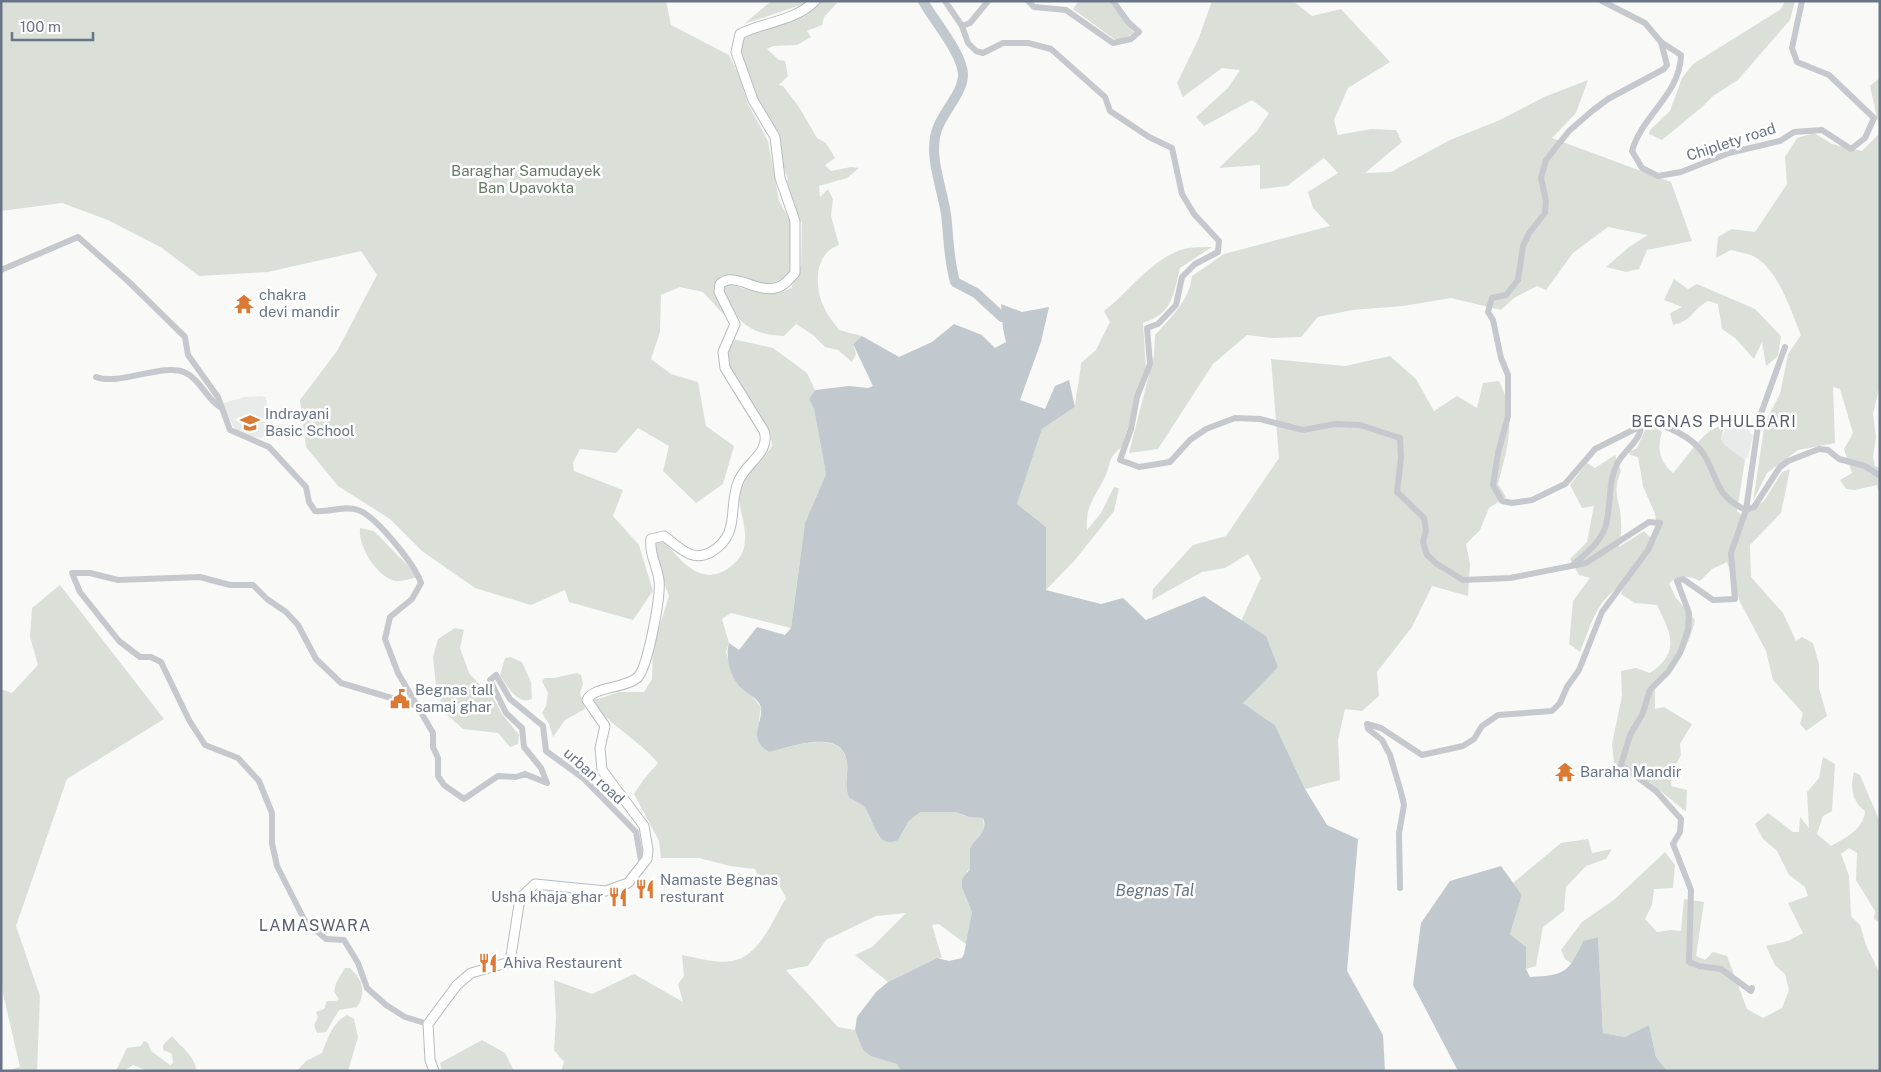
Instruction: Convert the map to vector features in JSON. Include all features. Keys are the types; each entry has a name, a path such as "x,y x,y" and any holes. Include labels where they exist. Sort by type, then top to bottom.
{"main road":[{"path":"434,1071 430,1060 428,1024 457,985 471,973 510,962 520,898 535,884 606,891 628,883 642,868 648,850 644,826 602,770 600,748 605,726 587,700 592,694 630,682 641,671 658,606 659,580 650,546 651,539 664,536 692,556 704,556 720,547 729,533 740,478 765,446 766,438 764,431 725,368 723,352 735,324 719,292 720,284 724,280 733,279 764,290 783,285 795,273 797,230 780,178 774,137 753,100 736,52 736,42 740,34 752,28 772,24 799,12 815,1"}],"street":[{"path":"945,1 962,26 968,43 976,52 983,53 1003,43 1028,43 1051,49 1104,98 1110,112 1150,137 1172,148 1182,194 1194,214 1220,241 1218,252 1195,264 1182,276 1176,305 1158,324 1147,328 1150,364 1137,396 1131,429 1120,460 1139,467 1170,462 1190,440 1206,429 1235,418 1260,419 1303,430 1335,424 1360,425 1400,438 1401,458 1397,492 1424,518 1426,530 1423,542 1427,555 1437,564 1463,580 1510,578 1586,563 1649,522 1660,523 1648,550 1602,612 1579,670 1567,687 1560,703 1552,711 1498,715 1482,726 1474,739 1463,746 1422,755 1381,728 1367,724 1368,729 1382,740 1390,756 1404,805 1399,833 1400,888"},
{"path":"962,26 970,23 988,1"},
{"path":"1028,1 1034,6 1066,10 1113,43 1131,39 1139,32 1128,22 1113,1"},
{"name":"Chiplety road","path":"1602,1 1645,23 1661,42 1681,55 1681,66 1665,102 1637,134 1632,151 1642,168 1658,176 1681,172 1729,153 1780,141 1794,132 1822,130 1851,149 1865,138 1874,118 1829,75 1797,62 1792,48 1802,1"},
{"path":"1661,42 1667,64 1664,70 1608,99 1592,111 1569,131 1546,160 1541,178 1546,201 1545,212 1529,233 1523,246 1518,280 1506,295 1492,298 1488,312 1493,320 1501,358 1508,375 1509,394 1508,416 1498,453 1493,485 1502,501 1512,503 1532,500 1565,484 1595,449 1653,422 1696,444 1708,461 1722,494 1746,510"},
{"path":"1,270 78,237 129,282 185,337 188,355 218,397 220,407"},
{"path":"1752,988 1751,991 1721,969 1699,966 1689,962 1691,890 1673,844 1680,832 1681,819 1656,790 1622,764 1630,735 1642,715 1650,690 1668,672 1680,653 1688,630 1689,613 1677,581 1683,579 1713,600 1735,599 1732,553 1746,510 1759,419 1785,347"},
{"path":"96,377 103,380 113,380 168,370 183,371 193,378 214,403 220,407"},
{"name":"urban road","path":"220,407 230,430 269,447 306,486 309,502 315,511 326,512 340,508 358,510 392,540 417,571 421,583 412,599 390,617 385,639 398,673 433,733 433,747 438,758 438,776 444,785 464,800 498,776 516,777 525,774 548,783 541,768 524,747 522,728 506,713 490,680 496,675 510,699 543,726 546,751 583,778 636,832 642,868"},
{"path":"1572,566 1595,545 1605,527 1612,473 1620,457 1640,435 1641,426"},
{"path":"1746,510 1754,507 1780,467 1788,461 1819,449 1828,450 1839,459 1865,466 1880,476"},
{"path":"415,705 341,682 316,659 298,625 286,612 267,599 253,584 230,585 200,577 118,580 90,573 72,573 80,592 119,641 140,657 152,657 162,662 189,720 205,744 238,758 258,781 272,813 272,843 277,866 305,921 326,939 344,940 358,963 367,988 386,1005 406,1017 428,1024"}],"shaded area":[{"name":"Indrayani Basic School","path":"244,397 266,397 270,434 260,438 246,435 235,429 223,408 224,403"},
{"path":"1728,422 1737,422 1747,428 1753,436 1748,456 1745,460 1725,445 1721,439"}],"green space":[{"name":"Baraghar Samudayek Ban Upavokta","path":"1,1 666,1 671,25 729,55 739,76 748,104 768,141 779,201 791,222 796,252 790,275 769,285 740,276 721,276 714,291 726,317 703,292 680,287 661,295 660,332 651,359 671,374 698,382 706,426 734,446 723,484 696,503 663,471 669,446 638,428 616,453 580,449 573,463 574,471 623,490 613,516 639,545 653,591 633,620 569,602 565,590 531,605 475,588 422,551 390,519 338,486 306,447 300,400 337,351 377,275 361,251 268,272 199,276 162,248 108,220 62,203 1,211"},
{"path":"771,1 806,1 804,4 744,24"},
{"path":"821,1 837,3 824,17 822,25 807,31 811,37 797,45 773,46 767,49 779,60 785,61 788,76 779,85 783,86 799,107 817,138 826,143 835,158 825,165 831,171 851,167 859,168 847,178 819,186 820,197 828,189 833,199 831,216 839,245 825,255 821,263 818,272 819,290 825,310 839,330 862,336 853,344 856,354 852,362 838,350 825,347 813,335 796,324 784,336 772,335 753,329 745,324 733,311 723,291 726,282 759,292 775,293 783,291 791,288 801,265 802,223 784,187 788,179 781,161 780,134 754,98 747,71 740,60 739,38 803,17"},
{"path":"1079,1 1109,1 1134,33 1123,39 1114,39 1073,9"},
{"path":"1212,1 1293,1 1312,16 1341,9 1390,62 1348,88 1334,120 1338,135 1371,129 1396,130 1402,142 1365,173 1391,172 1450,140 1500,120 1544,97 1588,80 1576,113 1552,138 1671,182 1692,241 1647,250 1639,269 1626,272 1606,267 1629,247 1648,235 1608,227 1573,253 1546,290 1537,286 1514,298 1501,310 1451,298 1403,306 1352,310 1318,317 1301,337 1273,338 1247,335 1213,364 1158,449 1129,453 1154,355 1155,335 1183,301 1192,276 1224,254 1330,226 1313,208 1308,192 1338,173 1324,158 1287,186 1260,189 1260,165 1219,168 1257,131 1269,113 1252,100 1204,126 1196,117 1228,88 1240,70 1222,68 1183,97 1177,83 1198,40"},
{"path":"1785,1 1795,1 1790,20 1738,80 1713,96 1662,140 1649,134 1650,130 1670,111 1682,78 1693,64 1781,9"},
{"path":"1880,78 1880,131 1870,86"},
{"path":"1814,133 1832,144 1862,151 1880,133 1880,384 1873,414 1876,437 1873,457 1875,466 1880,468 1880,497 1877,485 1855,490 1846,489 1840,480 1852,473 1844,449 1853,433 1840,389 1833,387 1835,443 1798,450 1767,473 1753,501 1765,422 1780,394 1788,354 1801,335 1782,290 1769,269 1751,255 1731,250 1716,258 1718,237 1732,229 1755,232 1787,184 1785,157 1797,138"},
{"path":"1194,247 1212,247 1180,268 1173,295 1166,309 1153,319 1143,323 1146,370 1122,447 1111,458 1105,477 1089,508 1087,530 1101,513 1114,487 1119,488 1114,511 1075,560 1046,590 1046,527 1017,504 1042,429 1075,407 1081,363 1096,350 1110,322 1104,311 1151,267 1172,253"},
{"path":"1674,279 1688,289 1697,284 1755,309 1781,336 1778,356 1766,366 1762,342 1754,359 1735,338 1722,329 1718,304 1708,301 1685,321 1673,325 1670,313 1682,307 1664,300"},
{"path":"732,339 773,348 807,373 815,390 809,399 814,409 826,474 805,523 791,628 731,613 722,619 729,643 726,652 732,672 761,707 759,720 765,749 769,752 814,742 825,742 835,745 843,751 847,761 846,788 848,795 860,803 868,812 876,831 883,839 889,841 898,840 909,821 919,812 957,812 965,816 983,818 984,830 972,845 970,869 967,871 972,912 967,945 939,924 932,925 942,958 937,958 888,982 855,955 872,947 906,913 876,916 826,940 808,966 786,970 838,1027 855,1030 867,1053 897,1064 901,1071 561,1071 564,1062 554,1050 556,1018 554,980 592,994 634,974 683,1002 678,984 684,976 682,955 720,962 742,958 765,936 786,898 778,883 761,882 755,869 730,866 699,858 661,858 659,841 634,794 658,763 606,717 590,698 598,699 619,692 644,692 652,679 653,647 669,596 653,540 665,542 693,570 710,575 720,573 730,567 743,551 745,532 739,500 740,489 750,471 772,446 771,436 728,370 726,350"},
{"path":"1390,356 1416,379 1434,411 1457,396 1477,408 1483,383 1499,381 1505,395 1509,420 1505,457 1498,484 1506,497 1489,508 1480,530 1466,544 1470,564 1468,596 1432,586 1412,627 1377,672 1379,696 1362,711 1345,709 1338,740 1340,780 1305,789 1275,725 1243,703 1266,636 1241,621 1261,578 1248,554 1225,568 1202,572 1152,600 1153,589 1193,545 1226,536 1279,458 1271,359 1345,366"},
{"path":"1653,426 1662,432 1660,454 1665,464 1673,473 1703,437 1717,427 1724,426 1721,439 1725,445 1745,460 1737,511 1743,516 1764,501 1782,472 1790,469 1781,513 1750,545 1751,577 1783,613 1796,641 1802,637 1813,643 1819,664 1819,688 1827,716 1806,731 1800,724 1803,713 1773,680 1766,651 1740,602 1727,562 1712,569 1700,581 1684,577 1677,578 1669,583 1676,598 1695,620 1681,657 1669,674 1655,688 1655,709 1664,707 1692,724 1680,744 1681,755 1672,772 1671,786 1687,790 1686,812 1650,782 1622,773 1614,763 1612,744 1622,696 1621,671 1636,668 1650,673 1660,665 1670,650 1669,634 1657,605 1635,603 1621,594 1625,582 1615,589 1601,605 1580,652 1569,644 1573,601 1590,578 1579,575 1570,559 1587,542 1594,506 1582,508 1570,485 1587,463 1595,468 1615,455 1621,471 1617,486 1621,514 1619,547 1644,531 1651,538 1657,528 1655,514 1643,486 1638,457 1630,455 1629,452 1637,448 1646,428"},
{"path":"360,528 374,531 419,577 395,581 381,573 365,551"},
{"path":"60,585 164,719 67,779 16,926 40,996 37,1071 5,1071 20,1067 1,985 1,689 12,693 38,665 30,637 32,608"},
{"path":"455,628 464,630 460,648 469,673 481,686 489,690 502,714 519,735 518,744 510,747 498,733 463,729 444,712 436,686 433,657 438,639"},
{"path":"510,657 522,662 531,682 532,699 522,700 517,697 500,675 505,658"},
{"path":"577,673 581,675 583,684 580,693 585,709 565,720 553,737 549,724 542,713 546,706 548,693 542,681 545,678"},
{"path":"1823,757 1835,764 1832,811 1823,816 1817,834 1831,846 1853,832 1861,823 1865,811 1857,803 1853,794 1854,772 1860,775 1880,822 1880,923 1874,919 1875,911 1856,880 1857,853 1849,848 1841,854 1849,876 1851,916 1860,925 1866,945 1880,974 1880,1071 1667,1071 1656,1057 1649,1025 1625,1037 1603,1033 1598,937 1583,941 1572,964 1565,959 1561,950 1582,922 1615,899 1665,852 1675,865 1673,888 1654,889 1652,905 1645,919 1657,932 1681,931 1684,899 1704,902 1696,956 1705,960 1713,952 1727,956 1747,1009 1763,1018 1782,1008 1789,990 1785,974 1775,965 1766,946 1788,941 1803,933 1788,903 1808,896 1805,887 1789,875 1777,851 1763,839 1755,824 1768,813 1793,832 1799,832 1800,817 1809,828 1807,792 1819,778"},
{"path":"1588,839 1592,853 1612,849 1606,859 1586,866 1566,887 1564,911 1543,927 1536,966 1526,969 1526,947 1510,934 1522,895 1513,883 1561,843"},
{"path":"345,968 350,968 360,981 362,996 360,1001 357,1007 339,1010 326,1032 317,1033 314,1025 318,1017 316,1012 324,1009 327,1001 339,999 334,992 336,983"},
{"path":"347,1015 354,1019 358,1037 348,1071 297,1071 306,1061 322,1053 334,1027"},
{"path":"172,1036 190,1056 197,1071 148,1071 133,1065 124,1071 116,1071 127,1048 141,1046 144,1041 148,1043 151,1051 170,1065 173,1063 172,1054 163,1050 163,1045"},
{"path":"482,1040 505,1053 514,1071 442,1071 440,1063"}],"water":[{"name":"Begnas Tal","path":"1001,304 1022,312 1049,307 1041,342 1020,400 1045,409 1055,386 1069,380 1075,407 1042,429 1017,504 1046,527 1046,590 1101,604 1123,598 1146,620 1204,596 1266,636 1278,667 1243,703 1275,725 1305,789 1327,825 1358,839 1347,971 1383,1035 1385,1071 901,1071 897,1064 871,1056 863,1050 855,1030 857,1017 876,992 888,982 937,958 949,961 962,958 972,912 962,887 962,879 970,869 970,849 983,831 983,818 969,817 956,812 920,812 909,821 898,840 885,841 880,837 865,808 849,797 846,788 847,762 843,751 836,745 826,742 814,742 769,752 762,747 757,737 761,707 755,698 741,688 734,678 729,666 728,648 729,643 739,650 757,627 785,635 791,628 805,523 826,474 814,409 809,399 815,390 849,386 868,388 873,386 853,344 862,336 899,357 932,342 954,324 982,335 995,348 1006,342"},
{"path":"1501,866 1522,895 1510,934 1526,947 1526,969 1530,977 1559,973 1569,966 1583,941 1598,937 1603,1033 1625,1037 1649,1025 1656,1057 1667,1071 1458,1071 1413,985 1421,923 1450,881"}],"waterway":[{"path":"923,1 958,57 963,75 957,95 938,127 934,148 936,170 946,214 950,256 955,282 976,293 1002,317"}],"place":[{"name":"chakra devi mandir","path":"244,304"},
{"name":"Indrayani Basic School","path":"250,423"},
{"name":"Begnas tall samaj ghar","path":"400,699"},
{"name":"Baraha Mandir","path":"1565,772"},
{"name":"Namaste Begnas resturant","path":"645,889"},
{"name":"Usha khaja ghar","path":"618,897"},
{"name":"Ahiva Restaurent","path":"488,963"}],"district":[{"name":"BEGNAS PHULBARI","path":"1714,421"},
{"name":"LAMASWARA","path":"315,925"}]}
